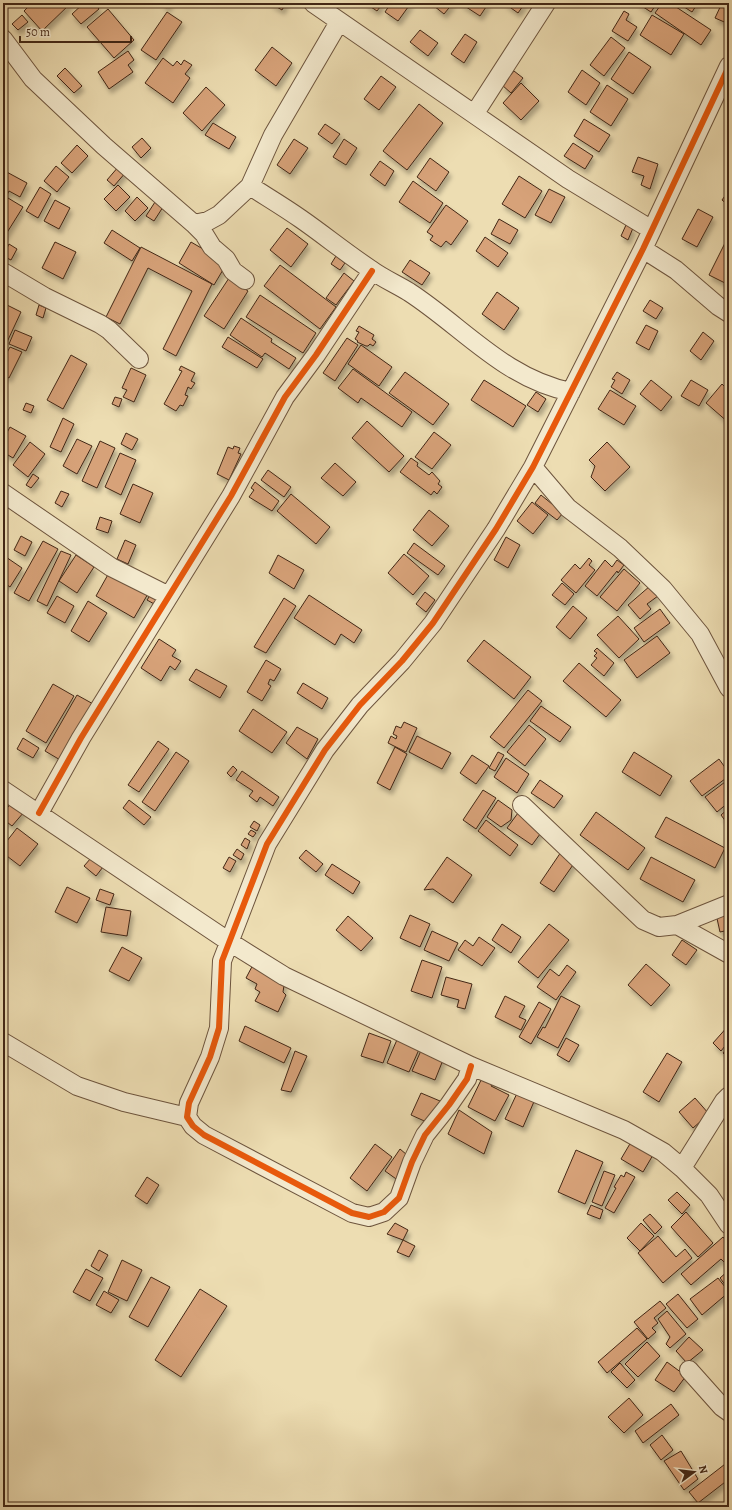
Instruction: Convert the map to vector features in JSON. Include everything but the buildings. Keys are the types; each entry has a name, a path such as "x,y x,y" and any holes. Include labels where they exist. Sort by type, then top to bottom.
{"street":[{"path":"313,3 406,68 475,113 568,179 652,230"},
{"path":"475,113 546,3"},
{"path":"194,224 208,221 219,215 250,186 273,135 340,22"},
{"path":"3,39 33,79 104,146 194,224 204,234 212,248 226,259 234,271 245,280"},
{"path":"3,63 21,64"},
{"path":"471,1066 467,1079 454,1099 425,1135 412,1162 399,1198 384,1212 368,1217 352,1213 204,1135 193,1126 187,1117 189,1103 210,1056 219,1028 222,961 228,941 266,844 325,750 360,705 402,661 433,623 496,529 532,467 643,249 729,66"},
{"path":"250,186 302,219 331,243 372,271 409,292 496,358 525,376 549,388 571,392"},
{"path":"643,249 676,270 718,306 729,312"},
{"path":"39,813 81,738 231,496 285,397 316,355 372,271"},
{"path":"3,272 45,297 100,324 139,360"},
{"path":"532,467 568,508 620,548 663,589 700,634 729,688"},
{"path":"3,493 111,567 170,596"},
{"path":"3,790 228,941 284,976 471,1066 624,1130 663,1152 682,1168 709,1195 729,1225"},
{"path":"522,805 643,920 659,927 676,925 703,913 729,904"},
{"path":"701,938 703,913"},
{"path":"676,925 729,954"},
{"path":"3,1042 78,1086 124,1102 187,1117"},
{"path":"682,1168 724,1101 729,1096"},
{"path":"689,1370 722,1407 729,1412"}],"cycle path":[{"path":"471,1066 467,1079 425,1135 412,1162 399,1198 384,1212 369,1217 352,1213 204,1135 193,1126 187,1117 189,1103 210,1057 219,1028 222,961 267,844 325,750 360,705 402,661 433,623 496,529 533,467 643,249 729,66"},
{"path":"39,813 81,738 231,496 285,397 316,355 372,271"}]}
